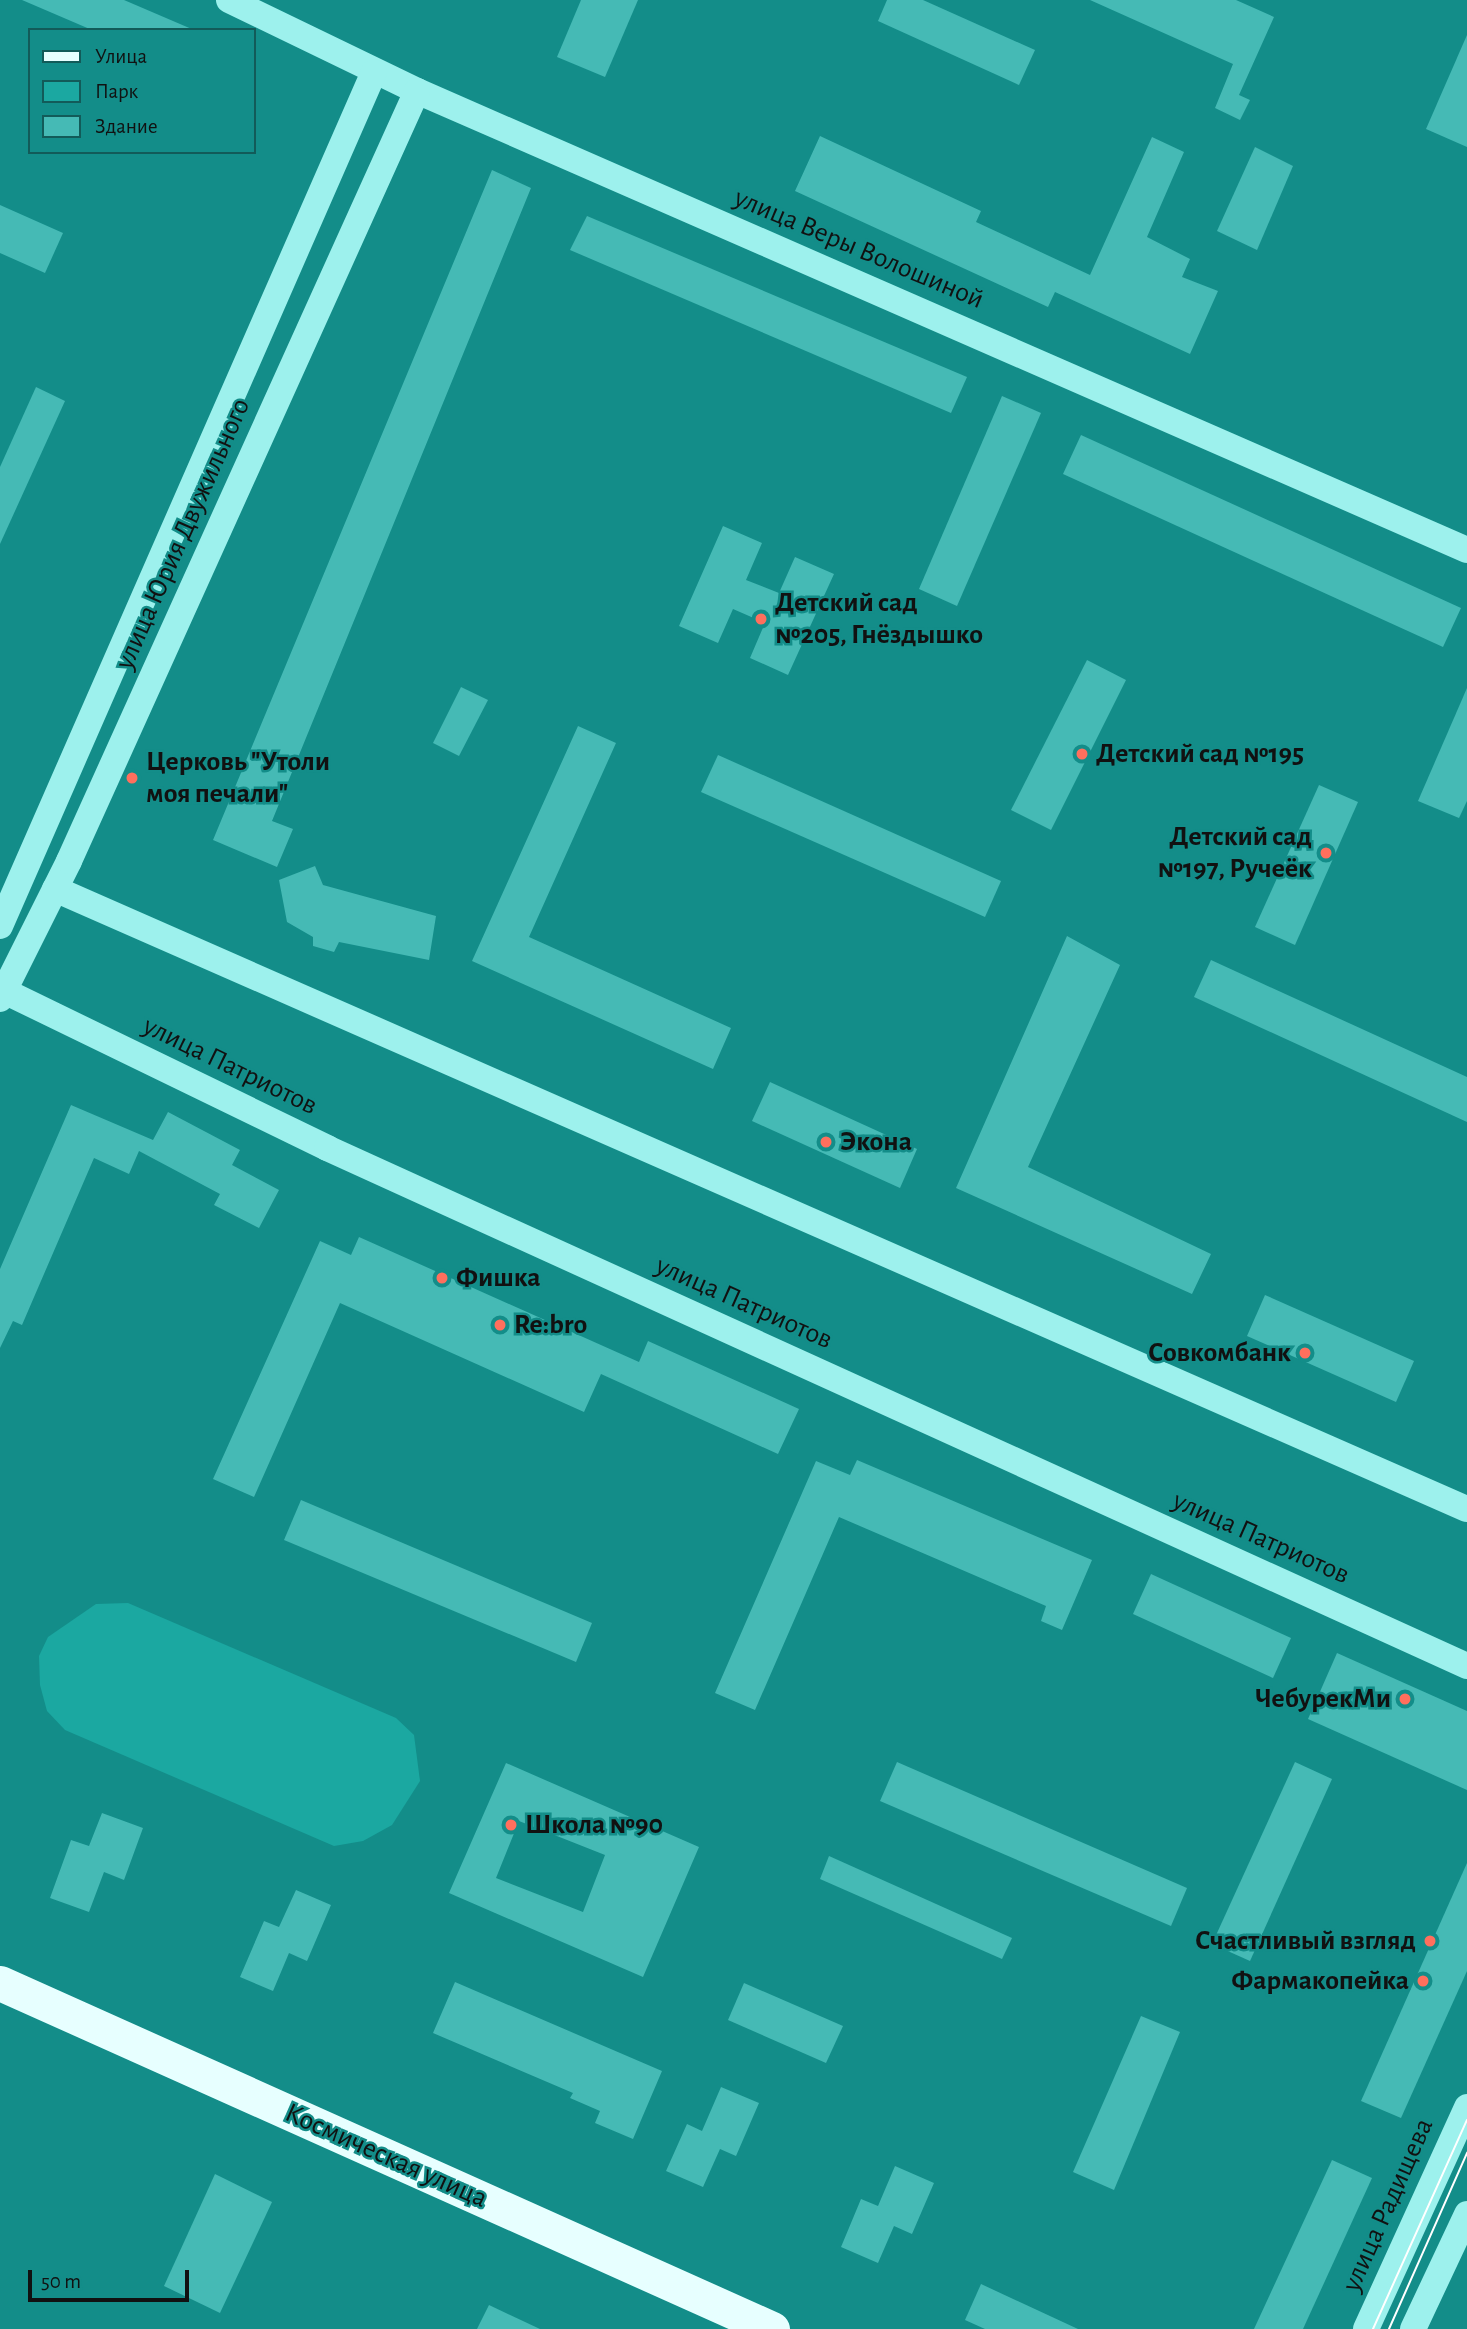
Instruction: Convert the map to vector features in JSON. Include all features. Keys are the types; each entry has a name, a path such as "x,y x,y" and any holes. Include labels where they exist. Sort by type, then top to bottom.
{"main road":[{"name":"Космическая улица","path":"0,1983 772,2329"}],"street":[{"name":"улица Веры Волошиной","path":"229,0 416,91 1467,550"},
{"name":"улица Юрия Двужильного","path":"0,926 374,72"},
{"name":"улица Юрия Двужильного","path":"1,994 55,889 416,91"},
{"path":"245,370 283,389"},
{"path":"55,889 1467,1510"},
{"name":"улица Патриотов","path":"1,994 339,1154 1467,1666"},
{"name":"улица Радищева","path":"1366,2329 1467,2108"},
{"path":"1413,2329 1467,2214"}],"green space":[{"path":"128,1603 396,1718 414,1735 420,1781 392,1825 363,1841 334,1846 65,1730 47,1711 40,1685 39,1656 48,1637 96,1604"}],"building":[{"path":"22,0 124,0 189,28 87,28"},
{"path":"581,0 638,0 605,77 557,57"},
{"path":"887,0 923,0 1035,50 1019,85 878,21"},
{"path":"1090,0 1236,0 1274,17 1239,95 1250,100 1240,120 1215,108 1233,64"},
{"path":"1467,35 1467,147 1426,129"},
{"path":"820,136 981,211 976,222 1090,275 1152,137 1184,152 1147,237 1190,259 1182,277 1218,291 1190,354 1055,292 1048,307 795,191"},
{"path":"1255,147 1293,166 1257,250 1217,231"},
{"path":"492,170 531,188 272,821 293,829 277,867 213,840"},
{"path":"0,205 63,233 45,273 0,253"},
{"path":"587,216 967,377 951,413 570,250"},
{"path":"36,387 65,401 0,544 0,467"},
{"path":"1002,396 1041,413 957,606 919,589"},
{"path":"1081,435 1461,608 1443,647 1063,474"},
{"path":"723,526 762,543 746,580 779,593 795,557 834,574 788,675 750,658 765,623 733,609 718,643 679,626"},
{"path":"1087,660 1126,680 1051,830 1011,810"},
{"path":"461,687 488,700 459,756 433,743"},
{"path":"1467,688 1467,801 1459,818 1418,801"},
{"path":"578,726 616,743 529,937 731,1028 713,1069 472,961"},
{"path":"718,755 1001,881 985,917 701,792"},
{"path":"1319,785 1358,802 1295,945 1255,927"},
{"path":"315,866 323,885 436,916 429,960 339,942 334,952 313,946 313,937 287,922 279,880"},
{"path":"1067,936 1120,965 1028,1167 1211,1254 1192,1294 956,1188"},
{"path":"1211,960 1467,1077 1467,1122 1194,997"},
{"path":"770,1082 917,1149 900,1188 752,1121"},
{"path":"71,1105 153,1140 168,1112 240,1150 232,1165 279,1190 259,1228 214,1205 220,1194 139,1151 129,1174 94,1158 22,1325 13,1321 0,1348 0,1269"},
{"path":"359,1237 639,1362 648,1341 799,1409 778,1454 601,1374 584,1412 340,1303 254,1497 213,1479 320,1241 351,1255"},
{"path":"1265,1295 1414,1361 1396,1402 1247,1336"},
{"path":"857,1460 1092,1560 1062,1630 1041,1621 1046,1606 839,1517 755,1710 715,1693 816,1461 850,1475"},
{"path":"301,1500 592,1623 576,1662 284,1540"},
{"path":"1151,1574 1291,1638 1273,1678 1133,1614"},
{"path":"1337,1653 1467,1711 1467,1790 1308,1719"},
{"path":"897,1762 1187,1888 1171,1926 880,1801"},
{"path":"1295,1762 1332,1779 1250,1961 1212,1944"},
{"path":"506,1763 699,1847 643,1977 449,1893","holes":["519,1821 605,1855 583,1912 496,1878"]},
{"path":"102,1813 143,1828 124,1880 104,1872 89,1912 50,1898 71,1840 89,1846"},
{"path":"829,1856 1012,1938 1002,1959 820,1879"},
{"path":"1467,1863 1467,1971 1401,2118 1361,2101"},
{"path":"296,1890 331,1905 307,1961 289,1953 273,1991 240,1977 264,1921 279,1927"},
{"path":"455,1982 662,2071 633,2139 595,2123 600,2111 570,2098 573,2093 433,2033"},
{"path":"744,1983 843,2026 826,2063 728,2020"},
{"path":"1141,2016 1180,2032 1114,2190 1073,2172"},
{"path":"721,2087 759,2103 736,2156 720,2149 703,2187 666,2171 687,2124 702,2131"},
{"path":"1332,2160 1372,2178 1303,2329 1254,2329"},
{"path":"895,2166 934,2183 912,2234 894,2226 878,2263 841,2247 861,2199 878,2206"},
{"path":"215,2174 272,2202 220,2313 164,2286"},
{"path":"981,2284 1078,2329 985,2329 965,2320"},
{"path":"489,2305 540,2329 477,2329"}],"tram line":[{"path":"1373,2329 1467,2120"},
{"path":"1389,2329 1467,2153"}],"place":[{"name":"Детский сад №205, Гнёздышко","path":"761,619"},
{"name":"Детский сад №195","path":"1082,754"},
{"name":"Церковь \"Утоли моя печали\"","path":"132,778"},
{"name":"Детский сад №197, Ручеёк","path":"1326,853"},
{"name":"Экона","path":"826,1142"},
{"name":"Фишка","path":"442,1278"},
{"name":"Re:bro","path":"500,1325"},
{"name":"Совкомбанк","path":"1305,1353"},
{"name":"ЧебурекМи","path":"1405,1699"},
{"name":"Школа №90","path":"511,1825"},
{"name":"Счастливый взгляд","path":"1430,1941"},
{"name":"Фармакопейка","path":"1423,1981"}]}
